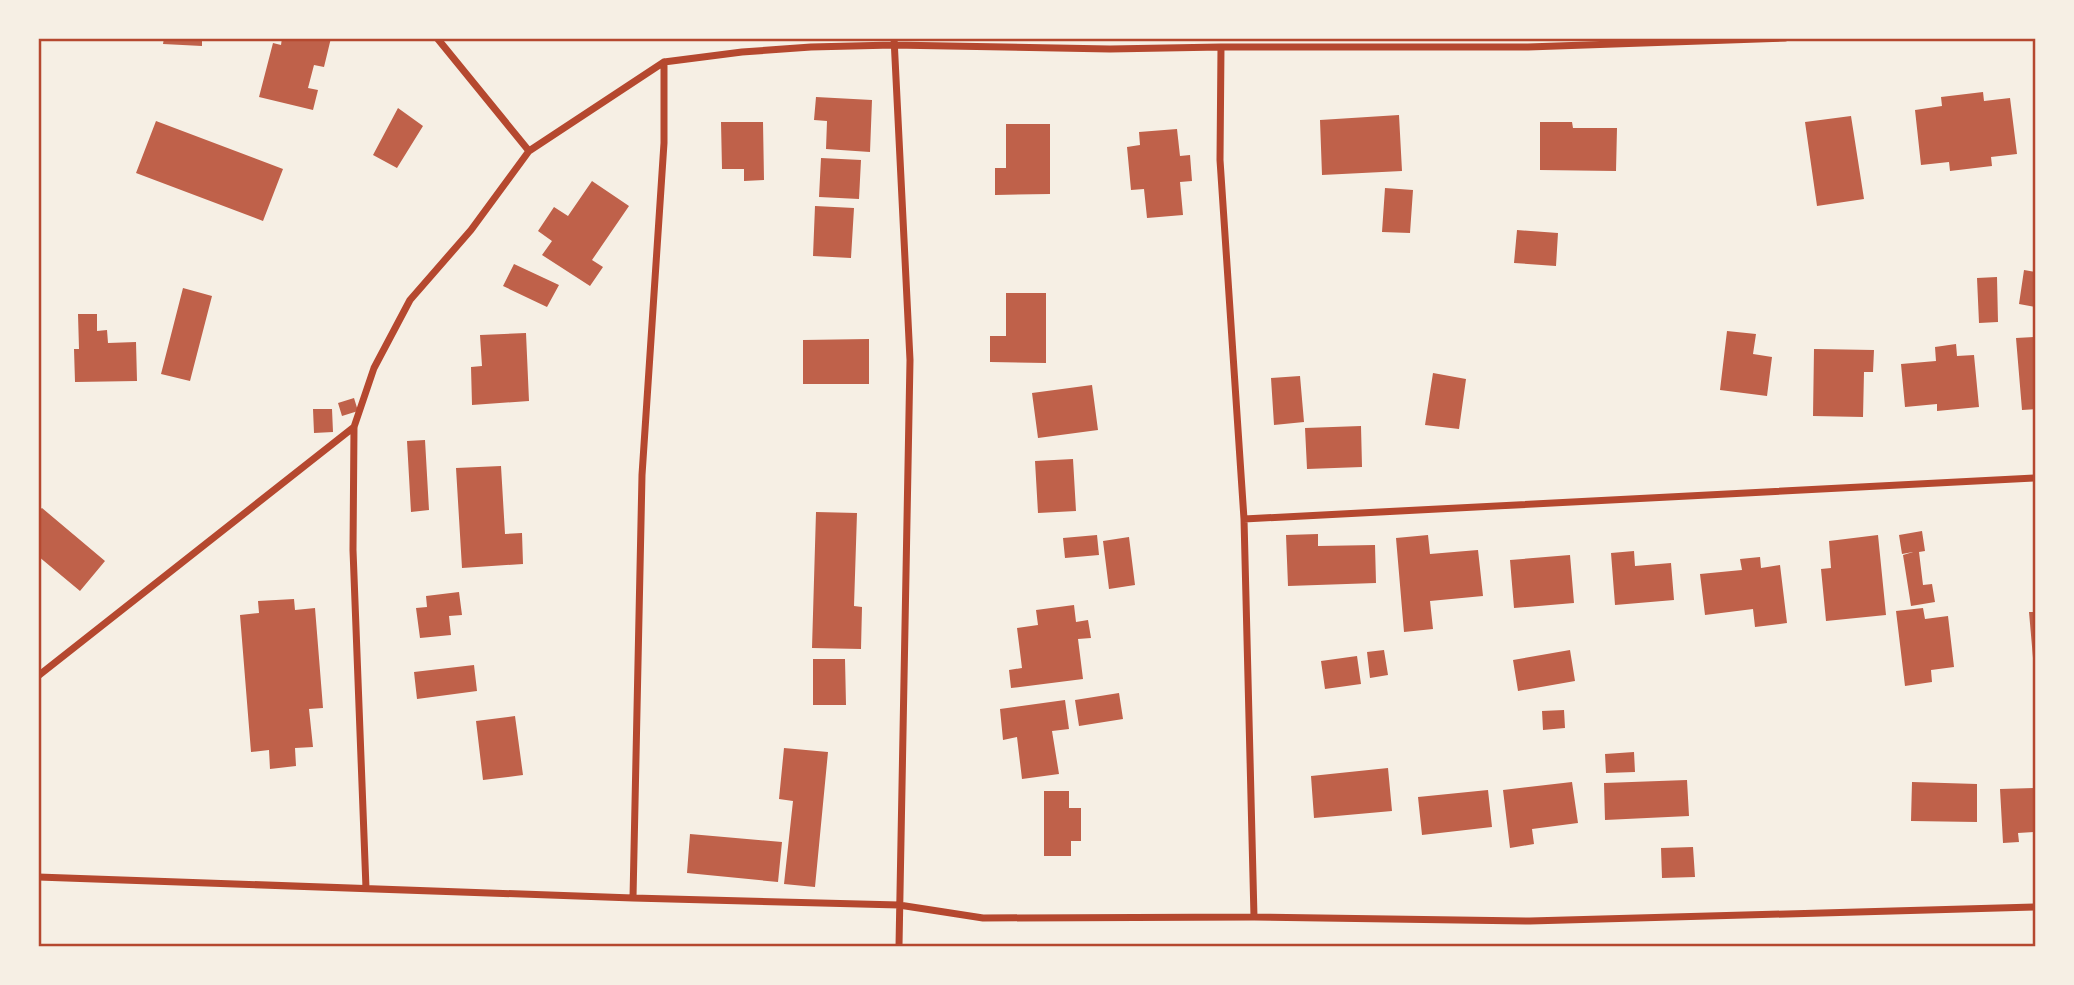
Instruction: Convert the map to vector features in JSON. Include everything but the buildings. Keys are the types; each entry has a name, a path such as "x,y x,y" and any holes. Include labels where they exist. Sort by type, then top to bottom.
{"street":[{"path":"437,38 529,151"},
{"path":"366,888 353,550 354,427 374,369 410,300 471,230 529,151 664,62 742,52 893,42 1110,49 1528,47 1785,38"},
{"path":"893,42 911,360 899,947"},
{"path":"1221,47 1220,160 1244,519 1254,917"},
{"path":"633,898 642,475 663,143 664,62"},
{"path":"38,676 354,427"},
{"path":"1244,519 2035,478"},
{"path":"38,877 899,905 983,918 1254,917 1530,921 2035,906"}]}
